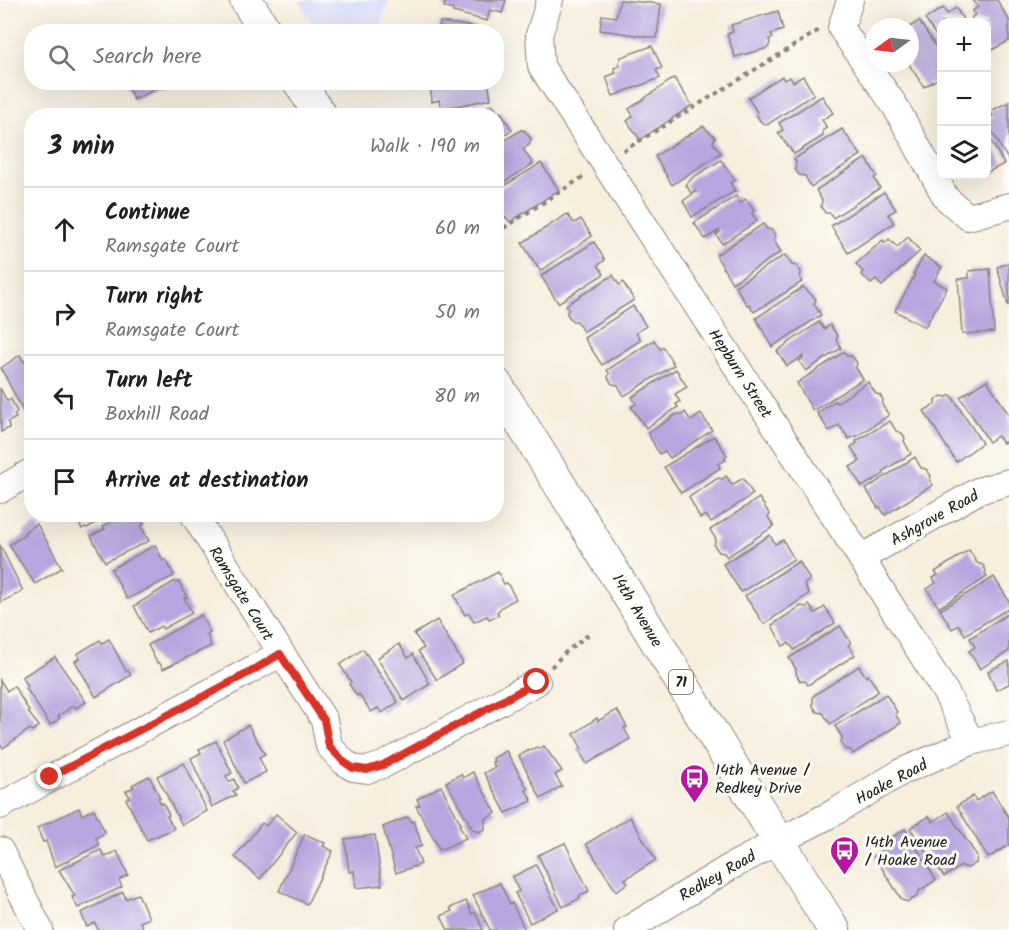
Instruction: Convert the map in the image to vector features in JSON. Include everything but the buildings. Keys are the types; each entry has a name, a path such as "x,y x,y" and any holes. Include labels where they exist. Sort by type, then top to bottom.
{"main road":[{"path":"246,0 261,24"},
{"path":"304,90 316,108"},
{"name":"14th Avenue","path":"504,396 586,524 834,930"}],"street":[{"name":"Hepburn Street","path":"550,0 538,35 541,66 861,558 945,693 971,742"},
{"path":"850,0 841,28 896,106 946,198 969,217 1009,206"},
{"path":"0,490 24,476"},
{"name":"Ashgrove Road","path":"861,558 978,491 1009,482"},
{"name":"Ramsgate Court","path":"198,522 324,720 329,746 353,768 367,770 383,765 537,682"},
{"path":"0,806 280,654"},
{"name":"Hoake Road","path":"777,840 835,812 903,771 971,742 1009,733"},
{"name":"Redkey Road","path":"627,930 777,840"},
{"path":"0,850 40,930"}],"path":[{"path":"504,228 818,29 841,28"},
{"path":"537,682 566,652 589,634"}],"shaded area":[{"path":"299,0 389,0 381,24 312,24"}],"place":[{"name":"14th Avenue / Redkey Drive","path":"694,804"},
{"name":"14th Avenue / Hoake Road","path":"844,876"}],"route":[{"path":"50,777 280,654 324,720 329,746 353,768 367,770 383,765 537,682"}]}
